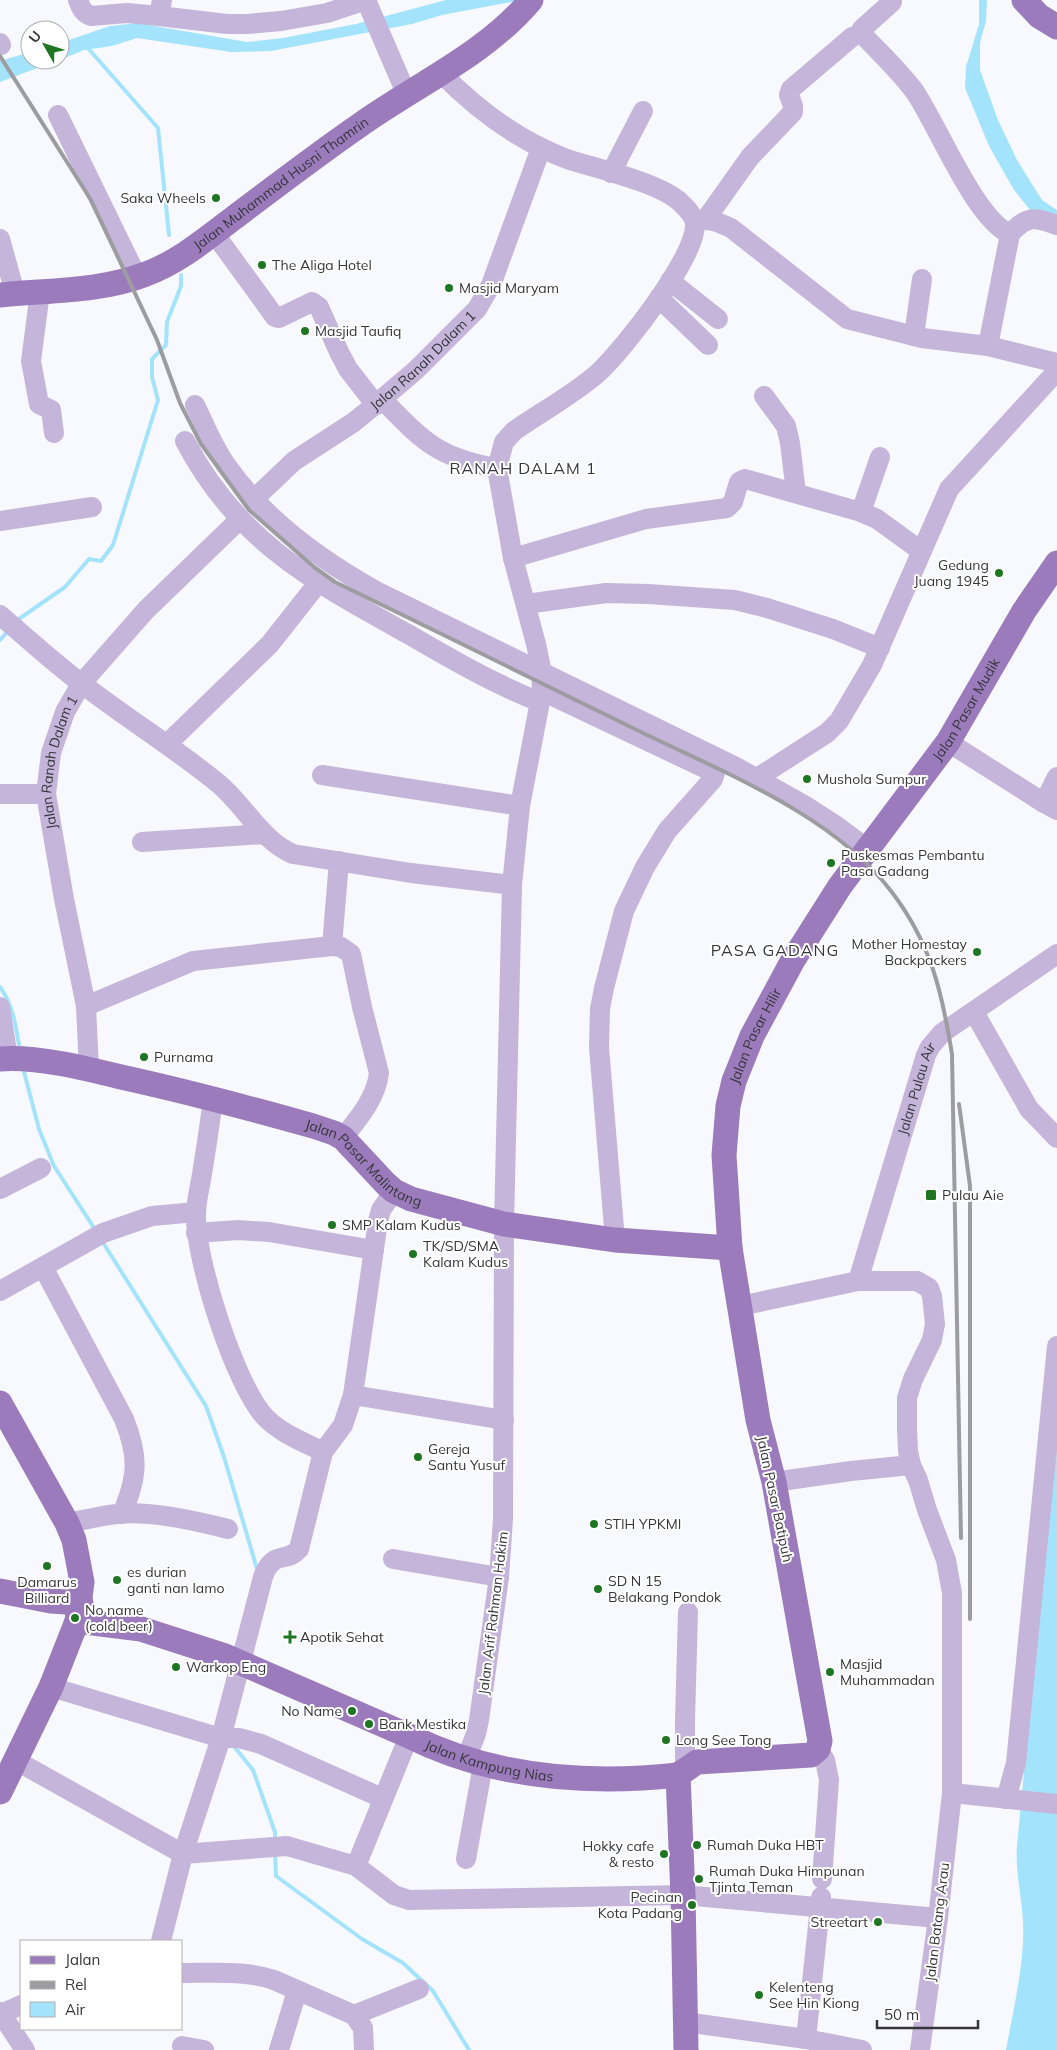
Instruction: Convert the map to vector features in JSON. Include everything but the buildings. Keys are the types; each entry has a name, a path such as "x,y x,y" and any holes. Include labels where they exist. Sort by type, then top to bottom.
{"main road":[{"name":"Jalan Muhammad Husni Thamrin","path":"8,294 90,287 137,278 163,267 214,233 359,125 440,72 516,18 531,0"},
{"path":"1024,0 1039,16 1057,27"},
{"name":"Jalan Pasar Mudik","path":"868,850 948,742 1024,611 1057,563"},
{"name":"Jalan Pasar Hilir","path":"730,1248 724,1155 728,1106 734,1081 752,1036 794,960 840,886 868,850"},
{"name":"Jalan Pasar Malintang","path":"14,1059 89,1069 213,1098 334,1132 343,1138 394,1191 410,1199 504,1224 615,1240 730,1248"},
{"name":"Jalan Pasar Batipuh","path":"730,1248 758,1420 774,1482 819,1731 820,1742 818,1749"},
{"path":"0,1403 67,1523 74,1540 80,1574 79,1612 51,1687 0,1792"},
{"name":"Jalan Kampung Nias","path":"0,1591 51,1600 79,1612 141,1629 224,1656 409,1736 436,1750 474,1762 566,1778 641,1779 681,1772 697,1762 802,1756 811,1755 818,1749"},
{"path":"681,1772 686,2050"}],"street":[{"path":"78,0 82,10 91,16 161,8 227,24 281,21 327,13 364,0 367,2 382,41 406,93"},
{"path":"541,689 526,604 512,558 496,468 504,442 514,431 597,374 612,359 670,281 689,249 700,220 750,157 793,112 789,95 791,89 852,37 860,34 862,29 892,2"},
{"path":"860,34 866,38 915,93 971,190 995,224 1010,234"},
{"path":"440,72 462,95 490,116 541,148 665,192 678,200 700,220 718,222 731,228 847,319 914,336 988,346 1057,363"},
{"path":"611,173 643,111"},
{"path":"58,115 137,278"},
{"name":"Jalan Ranah Dalam 1","path":"254,499 294,461 354,422 379,402 416,370 477,309 485,297 541,148"},
{"path":"988,346 1010,234 1017,226 1031,219 1057,225"},
{"path":"214,233 275,317 279,318 312,302 319,307 348,369 379,402 417,435 453,458 496,468"},
{"path":"0,239 8,294"},
{"path":"914,336 922,279"},
{"path":"670,281 718,320"},
{"path":"40,292 32,369 39,404 51,410 54,433"},
{"path":"659,298 708,345"},
{"path":"757,778 830,730 854,699 880,648 944,499 956,481 1057,371"},
{"path":"764,396 782,419 789,434 796,493"},
{"path":"195,405 210,438 226,466 254,499 296,537 344,573 541,689 715,773 712,779 667,831 645,867 624,911 604,988 599,1027 599,1056 615,1240"},
{"path":"184,441 197,465 239,520 279,556 318,583 460,663 541,689 757,778 822,816 868,850"},
{"path":"861,512 880,457"},
{"path":"512,558 646,519 727,508 733,502 738,484 743,480 758,481 861,512 877,519 921,551"},
{"path":"0,521 92,507"},
{"name":"Jalan Ranah Dalam 1","path":"89,1069 86,1006 64,898 46,794 51,753 65,712 82,684 146,610 239,520"},
{"path":"167,744 270,644 318,583"},
{"path":"526,604 606,593 734,600 834,628 880,648"},
{"path":"0,615 82,684 167,744 220,785 277,846 292,854 411,873 512,885"},
{"name":"Jalan Arif Rahman Hakim","path":"466,1859 476,1734 499,1577 503,1519 504,1224 512,885 520,806 541,689"},
{"path":"948,742 1050,806 1057,777"},
{"path":"322,775 520,806"},
{"path":"0,794 46,794"},
{"path":"142,842 265,834"},
{"path":"332,946 339,861"},
{"path":"86,1006 192,961 332,946 341,947 351,954 379,1073 378,1082 369,1102 343,1138"},
{"name":"Jalan Pulau Air","path":"858,1281 930,1047 942,1033 1057,954"},
{"path":"0,1007 14,1059"},
{"path":"974,1012 1029,1108 1057,1138"},
{"path":"213,1098 196,1212 196,1233 217,1313 232,1356 253,1400 271,1423 323,1452"},
{"path":"0,1189 40,1168"},
{"path":"161,1940 183,1854 221,1738 239,1663 266,1567 279,1557 294,1554 299,1549 323,1452 343,1425 353,1395 381,1210 394,1191"},
{"path":"0,1291 95,1236 152,1216 196,1212"},
{"path":"196,1233 238,1230 269,1232 374,1250"},
{"path":"43,1267 124,1419 132,1438 135,1452 134,1479 122,1514"},
{"name":"Jalan Batang Arau","path":"740,1306 858,1281 917,1281 929,1288 932,1296 935,1324 932,1340 913,1379 908,1398 908,1451 911,1466 918,1480 946,1560 952,1593 952,1793 938,1918 920,2050"},
{"path":"1010,1799 1016,1763 1057,1346"},
{"path":"353,1395 504,1420"},
{"path":"774,1482 851,1471 911,1466"},
{"path":"67,1523 122,1514 193,1521 228,1529"},
{"path":"393,1559 499,1577"},
{"path":"681,1772 685,1720 688,1612"},
{"path":"51,1687 221,1738 239,1738 260,1744 382,1798"},
{"path":"356,1866 382,1798 409,1736"},
{"path":"806,2039 821,1894 829,1780 825,1760 818,1749"},
{"path":"15,1760 183,1854 287,1846 356,1866 394,1895 409,1900 821,1894 938,1918"},
{"path":"952,1793 1057,1804"},
{"path":"182,1973 262,1976 354,2015 363,2028 364,2050"},
{"path":"354,2015 418,1989"},
{"path":"280,2050 297,1991"},
{"path":"20,2005 1,2013 25,2050"},
{"path":"685,2022 806,2039 862,2050"},
{"path":"182,2046 204,2050"}],"water":[{"path":"446,0 522,0 442,15 412,24 271,51 231,52 137,38 112,46 84,50 70,56 70,40 110,26 137,23 247,42 283,38 356,24"},
{"path":"979,0 987,0 986,21 980,43 980,70 998,120 1017,160 1042,200 1057,210 1057,222 1030,210 1014,190 989,146 965,88 966,67 979,24"},
{"path":"20,55 20,70 32,70 0,82 0,61"},
{"path":"1057,1421 1057,2050 1006,2050 1022,1954 1023,1923 1017,1846"}],"waterway":[{"path":"87,47 158,128 169,235"},
{"path":"16,621 65,587 89,559 101,561 113,545 158,400 152,377 152,359 166,345 167,322 181,286 181,275"},
{"path":"0,640 8,631"},
{"path":"0,987 11,1010 20,1051"},
{"path":"23,1068 39,1129 54,1166 96,1231"},
{"path":"102,1241 206,1406 224,1457 257,1569"},
{"path":"233,1745 253,1770 275,1832 275,1840"},
{"path":"275,1852 276,1876 362,1939 403,1963 433,1991 469,2050"}],"railway":[{"path":"0,56 91,200 157,340 180,403 201,444 249,510 314,567 335,582 742,780 809,818 867,864 905,910 933,969 944,1010 952,1054 961,1538"},
{"path":"959,1104 970,1186 970,1619"}],"place":[{"name":"Saka Wheels","path":"216,198"},
{"name":"The Aliga Hotel","path":"262,265"},
{"name":"Masjid Maryam","path":"449,288"},
{"name":"Masjid Taufiq","path":"305,331"},
{"name":"Gedung Juang 1945","path":"999,573"},
{"name":"Mushola Sumpur","path":"807,779"},
{"name":"Puskesmas Pembantu Pasa Gadang","path":"831,863"},
{"name":"Mother Homestay Backpackers","path":"977,952"},
{"name":"Purnama","path":"144,1057"},
{"name":"Pulau Aie","path":"931,1195"},
{"name":"SMP Kalam Kudus","path":"332,1225"},
{"name":"TK/SD/SMA Kalam Kudus","path":"413,1254"},
{"name":"Gereja Santu Yusuf","path":"418,1457"},
{"name":"STIH YPKMI","path":"594,1524"},
{"name":"Damarus Billiard","path":"47,1566"},
{"name":"es durian ganti nan lamo","path":"117,1580"},
{"name":"SD N 15 Belakang Pondok","path":"598,1589"},
{"name":"No name (cold beer)","path":"75,1618"},
{"name":"Apotik Sehat","path":"290,1637"},
{"name":"Warkop Eng","path":"176,1667"},
{"name":"Masjid Muhammadan","path":"830,1672"},
{"name":"No Name","path":"352,1711"},
{"name":"Bank Mestika","path":"369,1724"},
{"name":"Long See Tong","path":"666,1740"},
{"name":"Rumah Duka HBT","path":"697,1845"},
{"name":"Hokky cafe & resto","path":"664,1854"},
{"name":"Rumah Duka Himpunan Tjinta Teman","path":"699,1879"},
{"name":"Pecinan Kota Padang","path":"692,1905"},
{"name":"Streetart","path":"878,1922"},
{"name":"Kelenteng See Hin Kiong","path":"759,1995"}],"district":[{"name":"RANAH DALAM 1","path":"523,468"},
{"name":"PASA GADANG","path":"775,950"}]}
